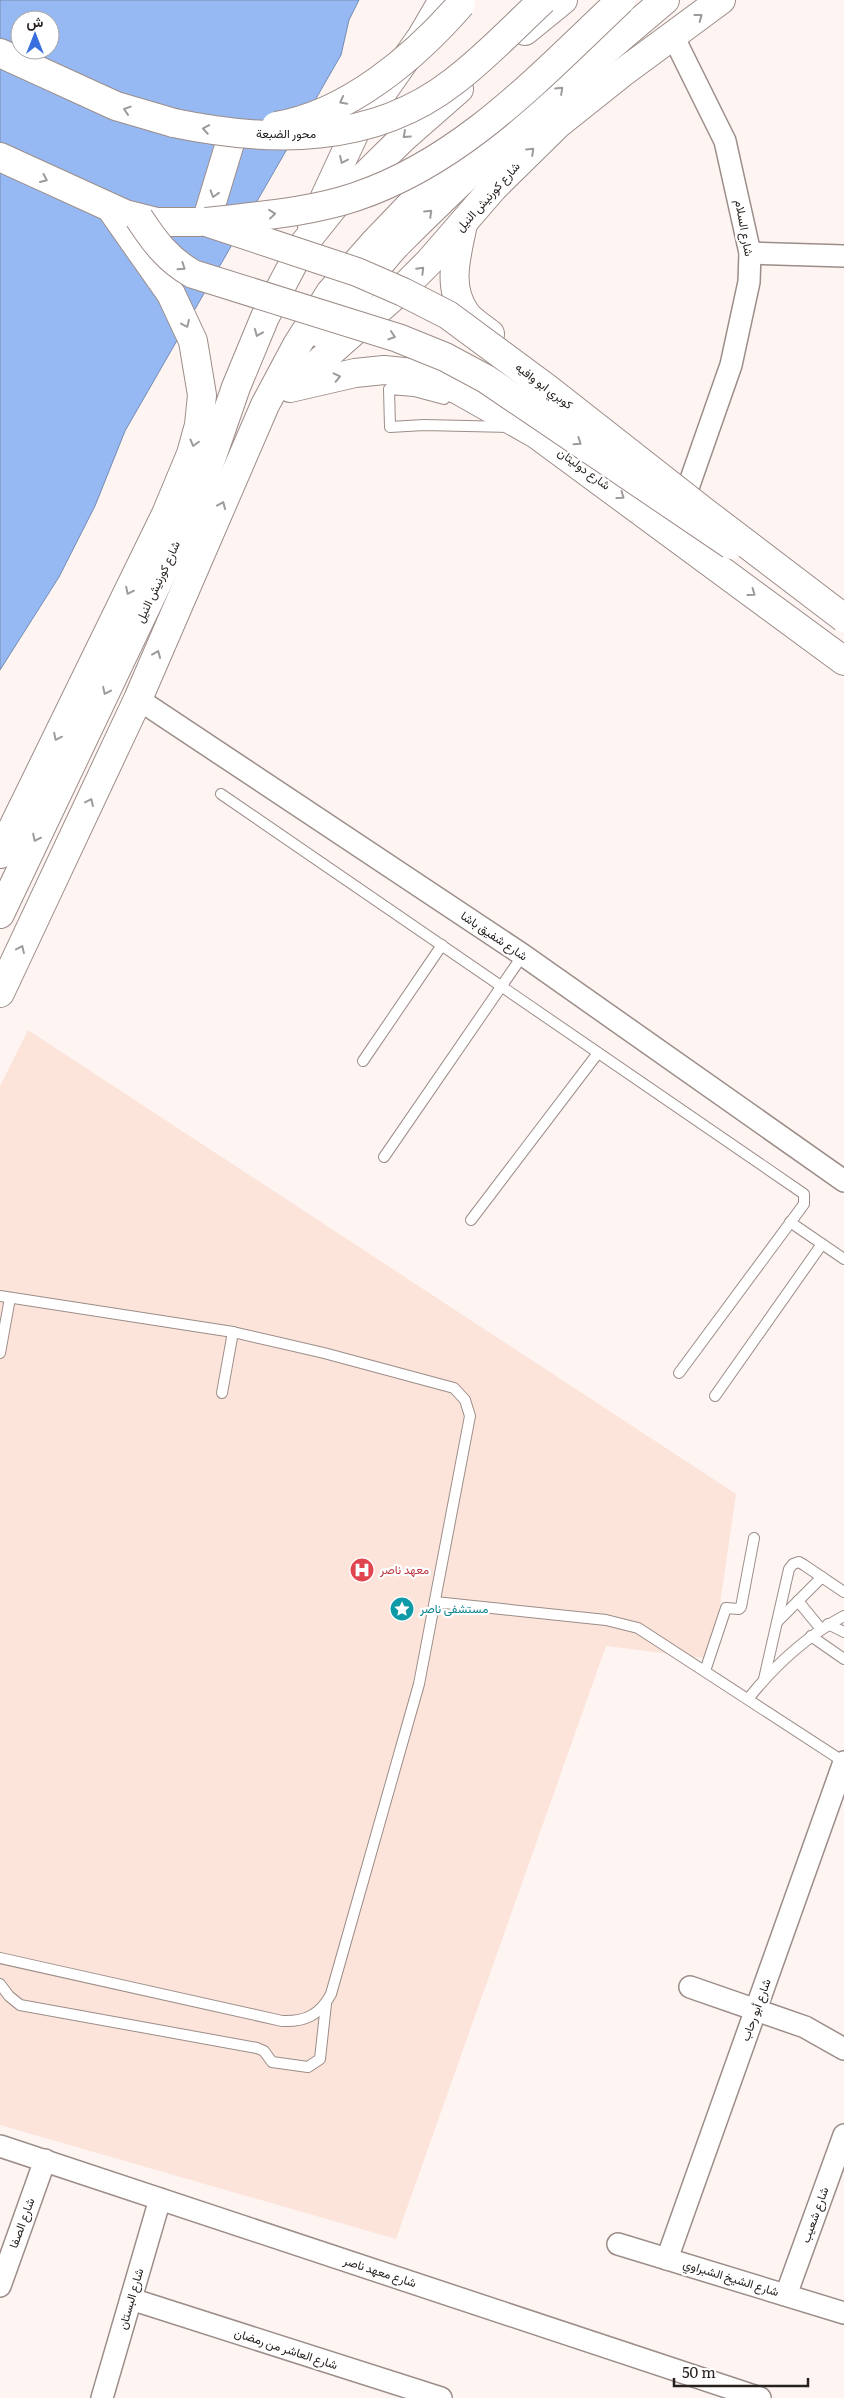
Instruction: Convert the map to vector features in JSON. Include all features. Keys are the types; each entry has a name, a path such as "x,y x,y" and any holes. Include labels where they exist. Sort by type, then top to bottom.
{"main road":[{"name":"شارع كورنيش النيل","path":"0,914 191,511 220,439 236,387 265,317 303,245 356,130 422,36 443,0"},
{"path":"206,222 233,133 286,124 327,109 365,90 400,65 433,37 464,0"},
{"name":"محور الضبعة","path":"0,53 116,106 174,123 233,133 288,136 332,133 376,124 416,106 454,82 543,0"},
{"name":"شارع كورنيش النيل","path":"303,245 335,206 402,139 563,0"},
{"path":"0,157 112,210 139,218 166,222 206,222 302,211 329,205 380,188 429,164 474,134 516,100 621,0"},
{"path":"0,993 138,699 265,405 296,345 330,293 433,179 571,42 626,0"},
{"path":"296,345 319,334 330,325 366,279 398,243 576,75 665,0"},
{"name":"شارع كورنيش النيل","path":"265,405 290,388 402,289 463,224 494,187 558,124 622,72 721,0"},
{"path":"0,854 166,514 191,454 199,424 202,395 193,341 171,294 112,210"},
{"path":"139,218 159,248 180,267 193,274 398,338 445,356 486,379 731,545 844,630"},
{"name":"كوبري ابو وافيه","path":"206,222 358,272 448,315 548,389 844,618"},
{"path":"463,224 454,272 457,298 467,316 574,400 844,602"},
{"name":"شارع دوليتان","path":"290,388 355,373 384,370 414,374 448,385 552,445 844,661"}],"street":[{"name":"شارع السلام","path":"673,36 725,141 750,253 749,282 731,365 689,485"},
{"path":"750,253 844,256"},
{"name":"شارع شفيق باشا","path":"138,699 523,955 844,1181"},
{"name":"شارع أبو رحاب","path":"667,2259 844,1762"},
{"path":"690,1987 819,2033 844,2049"},
{"name":"شارع شعيب","path":"786,2295 844,2135"},
{"name":"شارع معهد ناصر","path":"0,2146 760,2398"},
{"name":"شارع الصفا","path":"0,2286 45,2160"},
{"name":"شارع البستان","path":"102,2398 160,2199"},
{"name":"شارع الشيخ الشبراوي","path":"618,2244 844,2313"},
{"name":"شارع العاشر من رمضان","path":"131,2299 441,2398"}],"lane":[{"path":"448,385 444,399 414,391 389,389 390,427 424,425 507,428 520,425"},
{"path":"221,794 804,1194 804,1204 679,1373"},
{"path":"363,1061 442,945"},
{"path":"384,1157 523,955"},
{"path":"471,1220 598,1052"},
{"path":"790,1222 844,1259"},
{"path":"715,1396 822,1244"},
{"path":"0,1353 5,1297 233,1332 324,1353 454,1388 465,1400 470,1416 419,1684 331,1994 326,2004 317,2013 306,2019 294,2022 282,2021 0,1958"},
{"path":"222,1393 233,1332"},
{"path":"704,1671 726,1608 739,1609 741,1607 754,1538"},
{"path":"764,1679 789,1569 793,1564 799,1562 844,1592"},
{"path":"777,1622 822,1577"},
{"path":"798,1601 824,1627 844,1632"},
{"path":"435,1602 622,1623 638,1628 844,1762"},
{"path":"748,1699 764,1679 798,1645 844,1616"},
{"path":"811,1636 844,1658"},
{"path":"0,1984 9,1996 20,2005 257,2048 264,2051 272,2062 308,2067 320,2059 326,2004"}],"shaded area":[{"name":"معهد ناصر","path":"28,1030 736,1494 712,1659 606,1646 396,2239 0,2125 0,1086"}],"water":[{"path":"0,0 359,0 349,20 341,55 125,431 95,506 59,577 0,670"}],"place":[{"name":"معهد ناصر","path":"362,1570"},
{"name":"مستشفى ناصر","path":"402,1609"}]}
